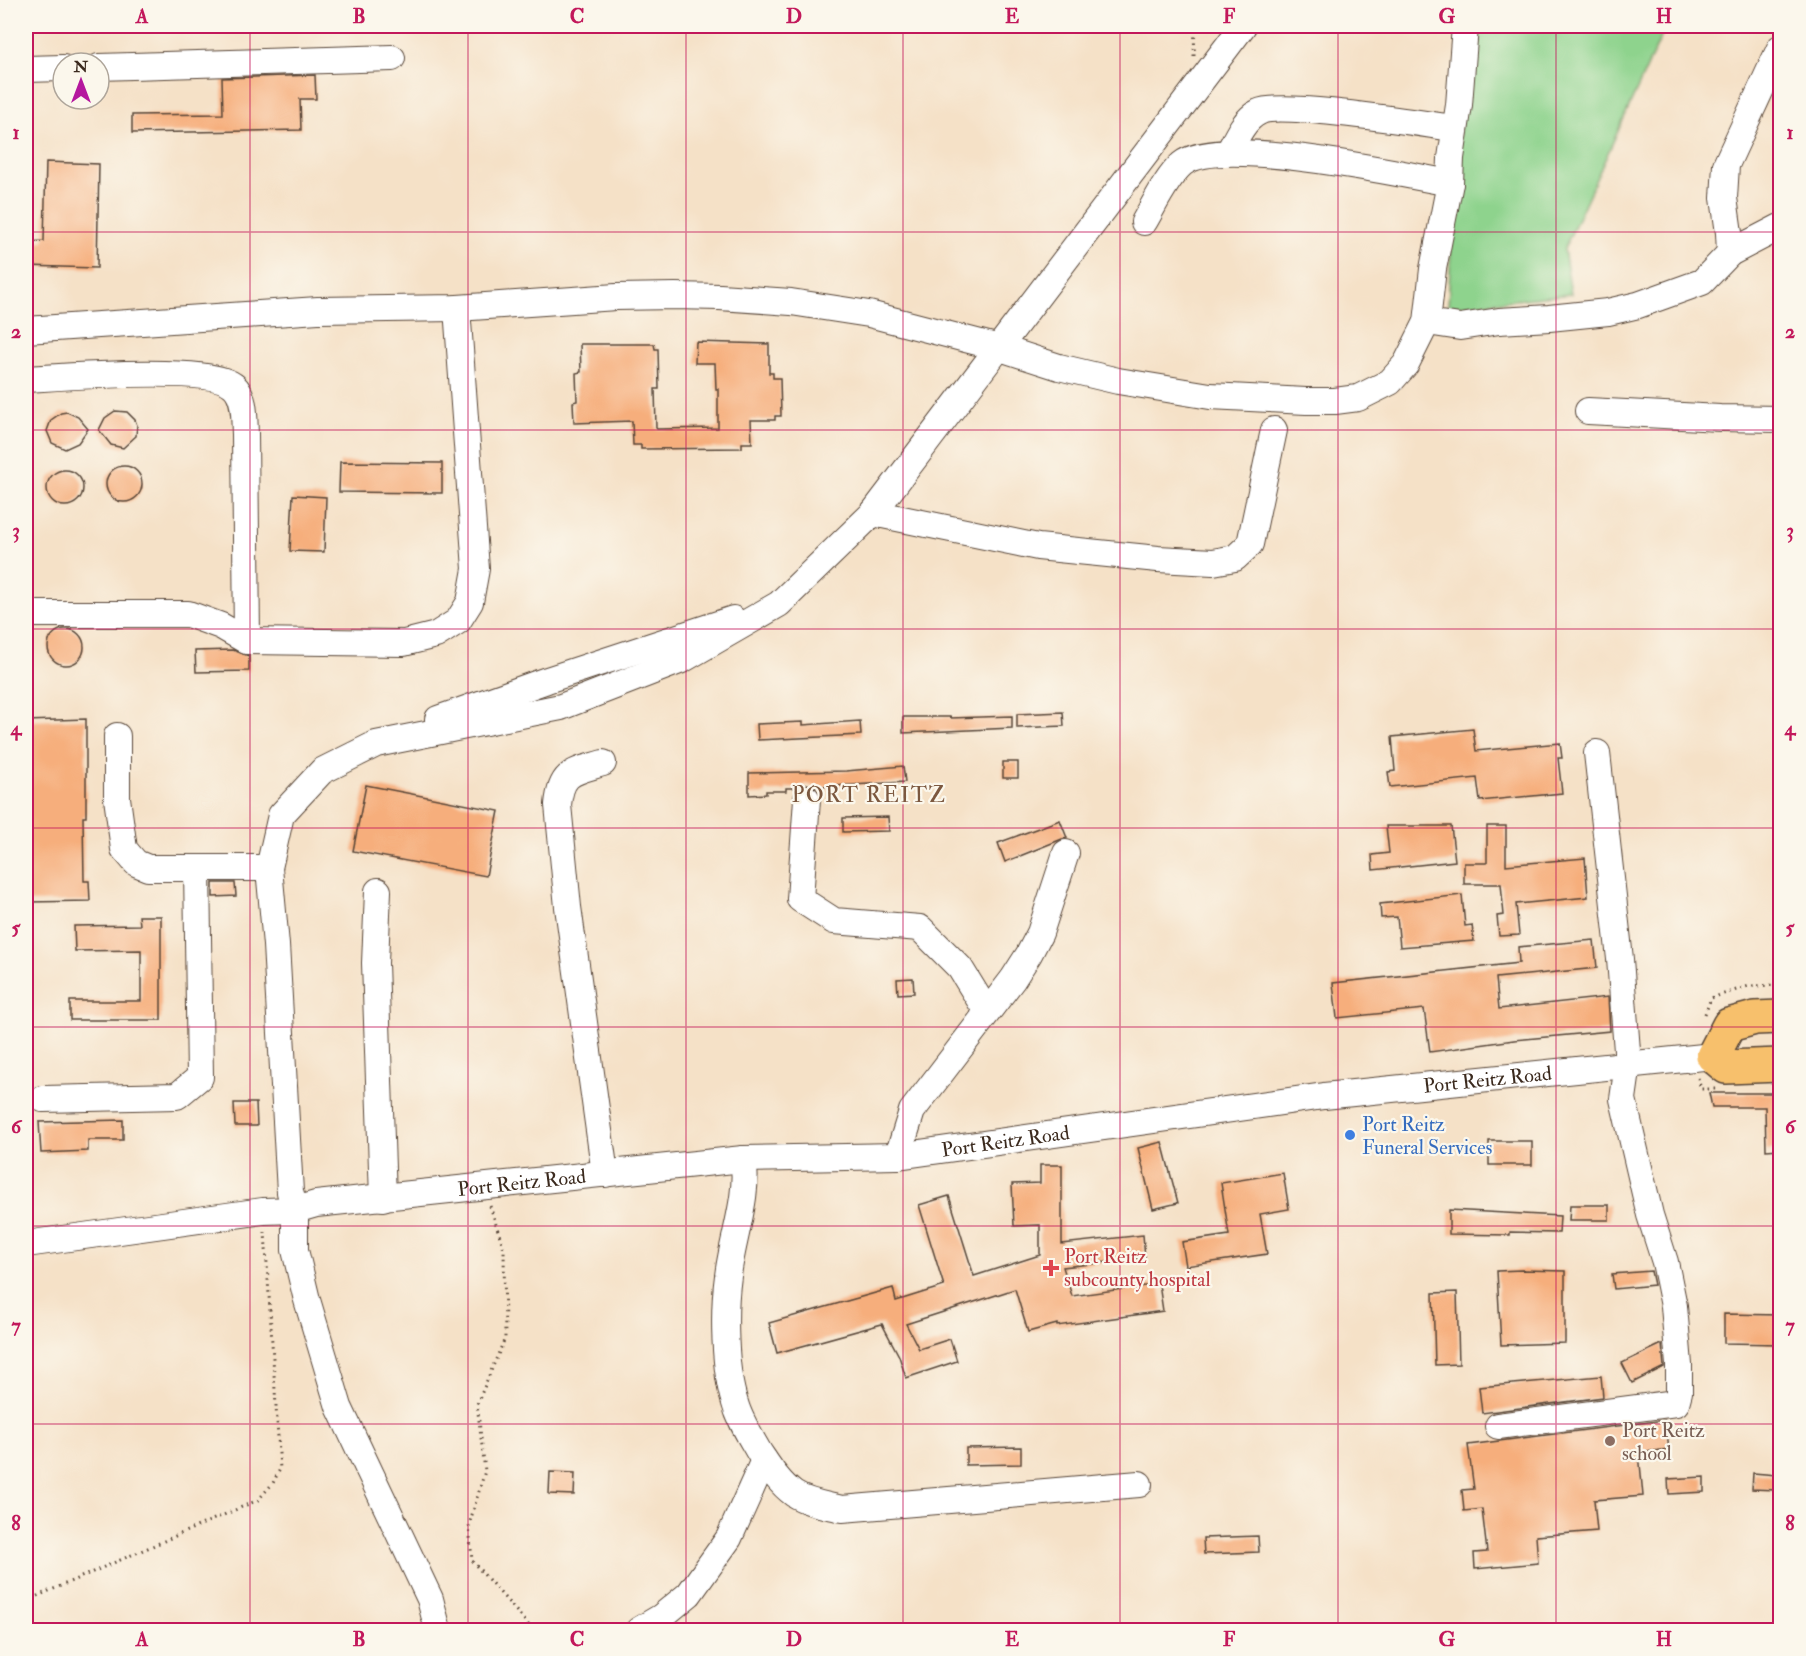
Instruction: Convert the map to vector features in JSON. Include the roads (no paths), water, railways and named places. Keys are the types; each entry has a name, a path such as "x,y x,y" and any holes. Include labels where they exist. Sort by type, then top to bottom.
{"main road":[{"path":"1713,1056 1729,1025 1755,1018 1780,1017"},
{"name":"Port Reitz Road","path":"1713,1056 1726,1067 1780,1065"}],"street":[{"path":"438,1630 430,1599 339,1407 307,1300 295,1250 295,1210 290,1192 269,868 280,815 322,771 376,744 561,707 682,660 779,604 873,513 1243,26"},
{"path":"26,330 318,310 457,309 616,297 675,296 792,302 869,314 1000,348 1059,367 1118,381 1198,394 1273,401 1335,401 1358,398 1390,382 1406,364 1427,322 1433,269 1450,183 1465,26"},
{"path":"1730,253 1724,198 1726,165 1780,48"},
{"path":"111,67 392,58"},
{"path":"26,69 51,68"},
{"path":"1229,152 1250,118 1259,111 1270,108 1455,128"},
{"path":"1144,222 1183,164 1197,157 1229,152 1288,156 1450,183"},
{"path":"1427,322 1468,326 1499,321 1608,312 1638,305 1702,282 1730,253 1780,228"},
{"path":"26,612 34,614 188,614 221,626 247,641 404,643 436,635 458,621 470,602 476,569 457,309"},
{"path":"26,379 169,374 220,378 235,386 242,401 245,434 247,641"},
{"path":"1588,411 1780,419"},
{"path":"873,513 1038,547 1158,559 1213,562 1236,558 1250,544 1274,430"},
{"path":"117,736 117,798 124,849 136,863 148,868 269,868"},
{"path":"1498,1426 1676,1403 1679,1392 1674,1306 1665,1262 1650,1215 1624,1108 1623,1099 1628,1064 1620,959 1597,753"},
{"path":"603,763 572,772 565,778 559,790 558,805 568,908 605,1174"},
{"path":"807,799 800,899 834,921 920,928 960,968 987,1012"},
{"path":"898,1156 912,1111 1013,979 1040,933 1066,853"},
{"path":"43,1099 177,1096 200,1077 197,868"},
{"path":"378,891 375,963 383,1198"},
{"name":"Port Reitz Road","path":"26,1244 263,1210 295,1210 316,1204 744,1159 898,1156 1324,1096 1713,1056"},
{"path":"744,1159 746,1171 744,1187 728,1277 726,1307 728,1365 735,1406 745,1427 764,1460 779,1480 795,1495 842,1509 1139,1484"},
{"path":"639,1630 660,1617 689,1594 696,1585 729,1538 764,1460"}],"place":[{"name":"Port Reitz Funeral Services","path":"1350,1135"},
{"name":"Port Reitz subcounty hospital","path":"1051,1268"},
{"name":"Port Reitz school","path":"1610,1441"}],"district":[{"name":"PORT REITZ","path":"869,795"}]}
